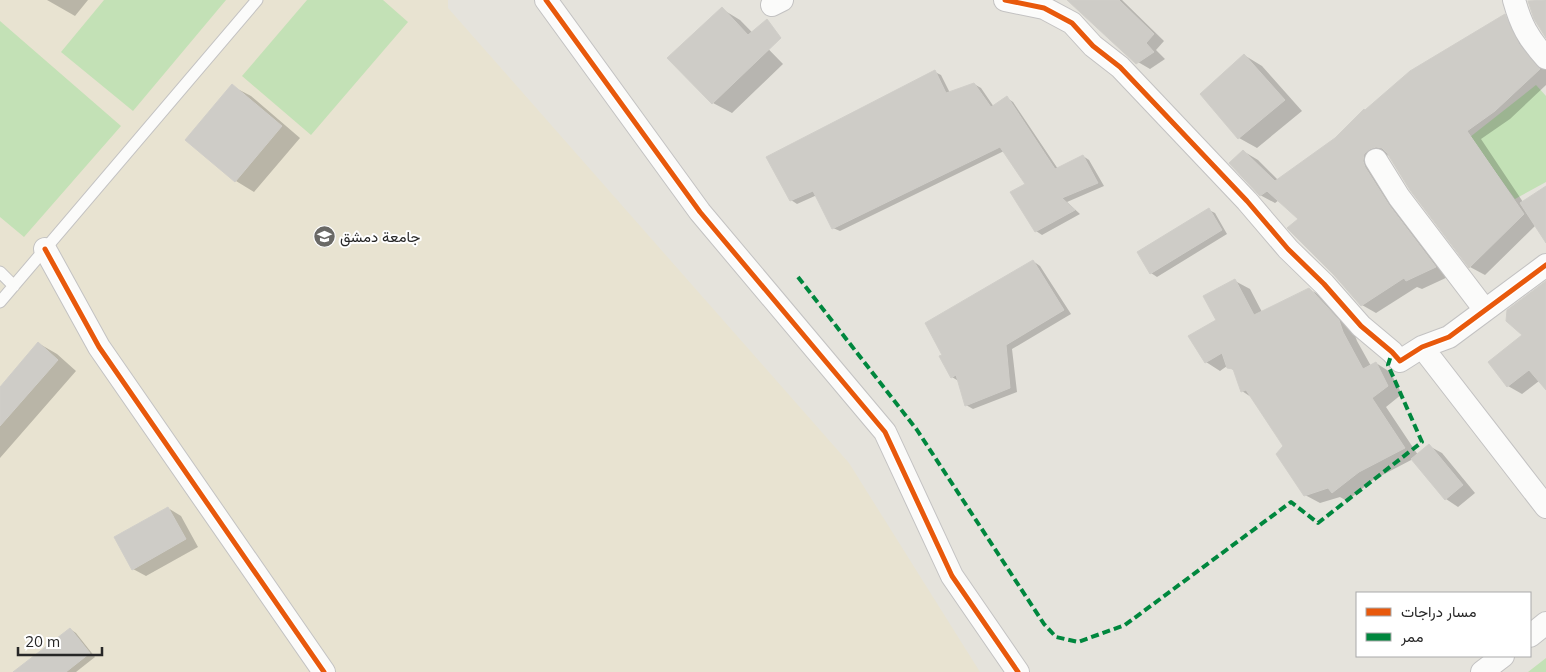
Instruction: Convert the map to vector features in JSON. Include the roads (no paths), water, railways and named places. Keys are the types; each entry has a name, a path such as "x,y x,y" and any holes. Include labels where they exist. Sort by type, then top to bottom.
{"street":[{"path":"546,0 700,212 885,432 952,576 1018,672"},
{"path":"1005,0 1044,8 1072,23 1094,46 1120,67 1255,210 1288,249 1324,284 1361,326 1392,352 1400,362 1422,347 1449,337 1546,265"},
{"path":"1514,0 1519,19 1532,42 1546,58"},
{"path":"1376,160 1399,197 1485,310"},
{"path":"45,249 99,347 324,672"},
{"path":"1422,347 1546,507"},
{"path":"1531,635 1546,623"},
{"path":"1482,672 1502,657"}],"lane":[{"path":"0,302 257,0"},
{"path":"0,272 14,286"}],"place":[{"name":"جامعة دمشق","path":"324,236"}]}
